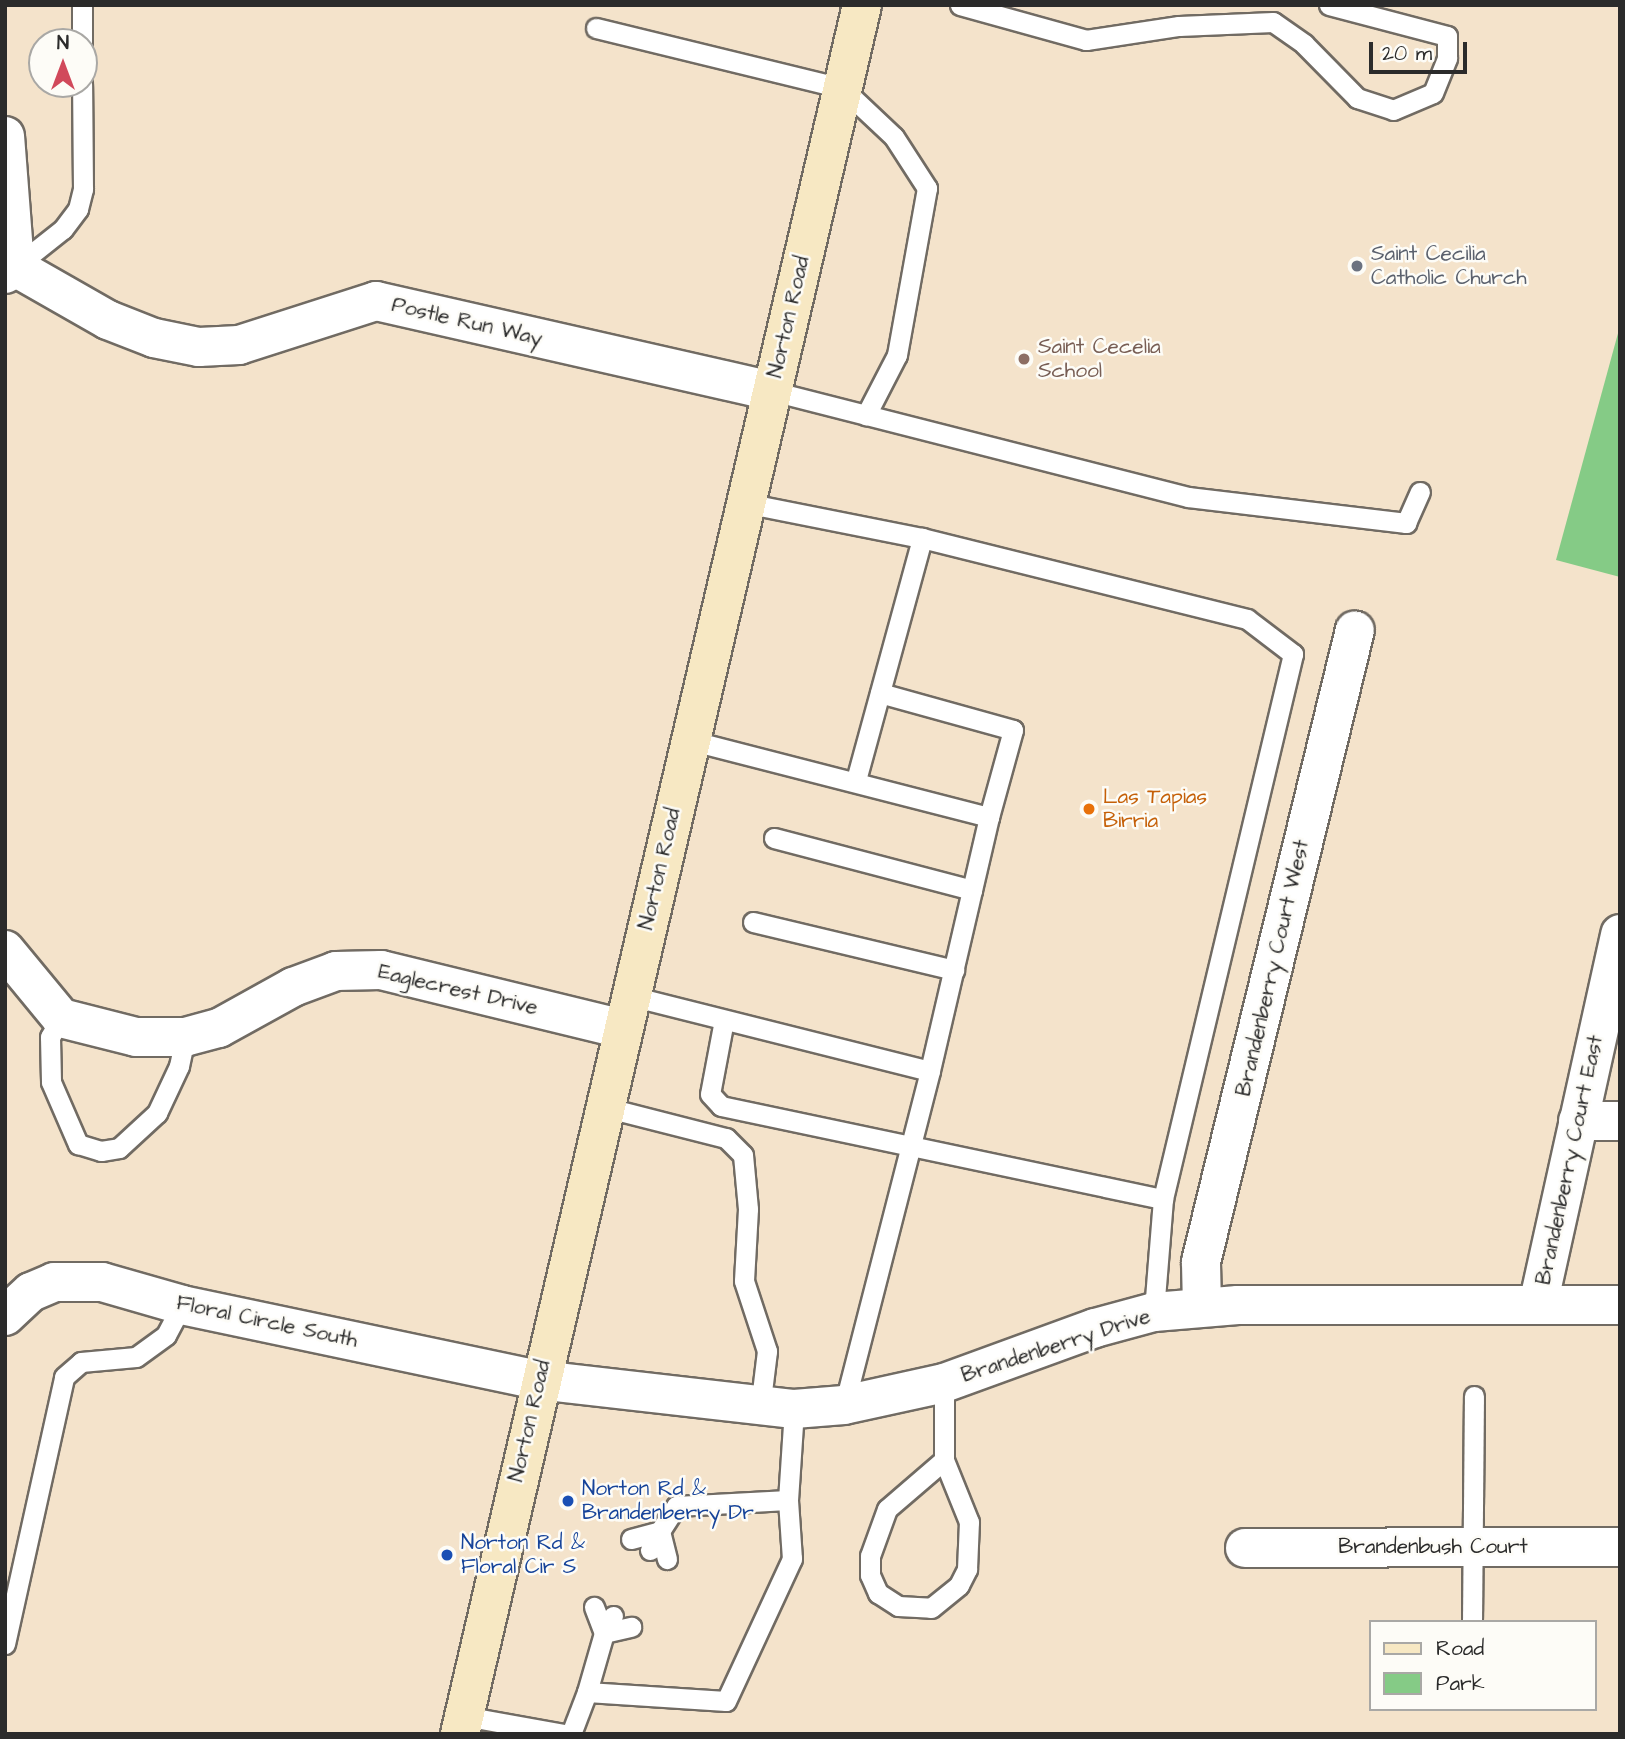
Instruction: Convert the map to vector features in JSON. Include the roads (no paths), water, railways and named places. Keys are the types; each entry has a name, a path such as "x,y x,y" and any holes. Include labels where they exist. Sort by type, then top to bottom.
{"main road":[{"name":"Norton Road","path":"462,1725 539,1380 862,5"}],"street":[{"path":"5,136 10,270"},
{"name":"Postle Run Way","path":"10,270 108,320 153,338 199,347 239,345 376,301 772,391"},
{"name":"Brandenberry Court West","path":"1202,1307 1201,1262 1355,630"},
{"name":"Brandenberry Court East","path":"1538,1305 1620,934"},
{"path":"5,950 61,1018"},
{"name":"Eaglecrest Drive","path":"61,1018 136,1037 185,1037 219,1028 293,987 336,971 370,970 627,1013"},
{"path":"1578,1121 1620,1121"},
{"name":"Floral Circle South","path":"5,1317 31,1292 54,1282 78,1280 182,1305 539,1380"},
{"name":"Brandenberry Drive","path":"539,1380 777,1408 844,1405 944,1383 1096,1328 1154,1312 1202,1307 1620,1305"},
{"name":"Brandenbush Court","path":"1245,1548 1620,1547"}],"lane":[{"path":"82,5 82,28"},
{"path":"960,5 1086,40 1179,26 1273,22 1304,44 1357,97 1393,110 1433,93 1447,58 1447,36 1329,5"},
{"path":"596,28 842,88 894,137 927,188 897,355 866,415"},
{"path":"10,270 63,229 78,209 83,189 82,98"},
{"path":"772,391 1188,497 1406,523 1420,492"},
{"path":"745,503 922,538 1247,618 1293,654 1163,1199 1154,1312"},
{"path":"856,780 922,538"},
{"path":"844,1405 909,1144 930,1071 989,817 1013,730 880,693"},
{"path":"689,740 856,780 989,817"},
{"path":"774,838 972,890"},
{"path":"753,922 954,970"},
{"path":"627,1013 723,1020 930,1071"},
{"path":"61,1018 50,1037 51,1082 78,1144 101,1151 120,1148 157,1113 179,1066 185,1037"},
{"path":"723,1020 710,1094 721,1106 1163,1199"},
{"path":"587,1692 726,1702 792,1559 777,1408 767,1351 744,1281 748,1209 743,1155 726,1138 604,1107"},
{"path":"5,1644 64,1377 81,1362 136,1357 166,1335 182,1305"},
{"path":"944,1383 944,1460 969,1522 967,1569 959,1585 938,1604 898,1606 878,1592 870,1575 876,1533 887,1510 944,1460"},
{"path":"1472,1620 1474,1396"},
{"path":"658,1555 660,1531 676,1506 788,1500"},
{"path":"631,1539 660,1531"},
{"path":"594,1606 608,1624 631,1626"},
{"path":"571,1734 608,1624"},
{"path":"462,1725 564,1734"}],"place":[{"name":"Saint Cecilia Catholic Church","path":"1357,266"},
{"name":"Saint Cecelia School","path":"1024,359"},
{"name":"Las Tapias Birria","path":"1089,809"},
{"name":"Norton Rd & Brandenberry Dr","path":"568,1501"},
{"name":"Norton Rd & Floral Cir S","path":"447,1555"}]}
